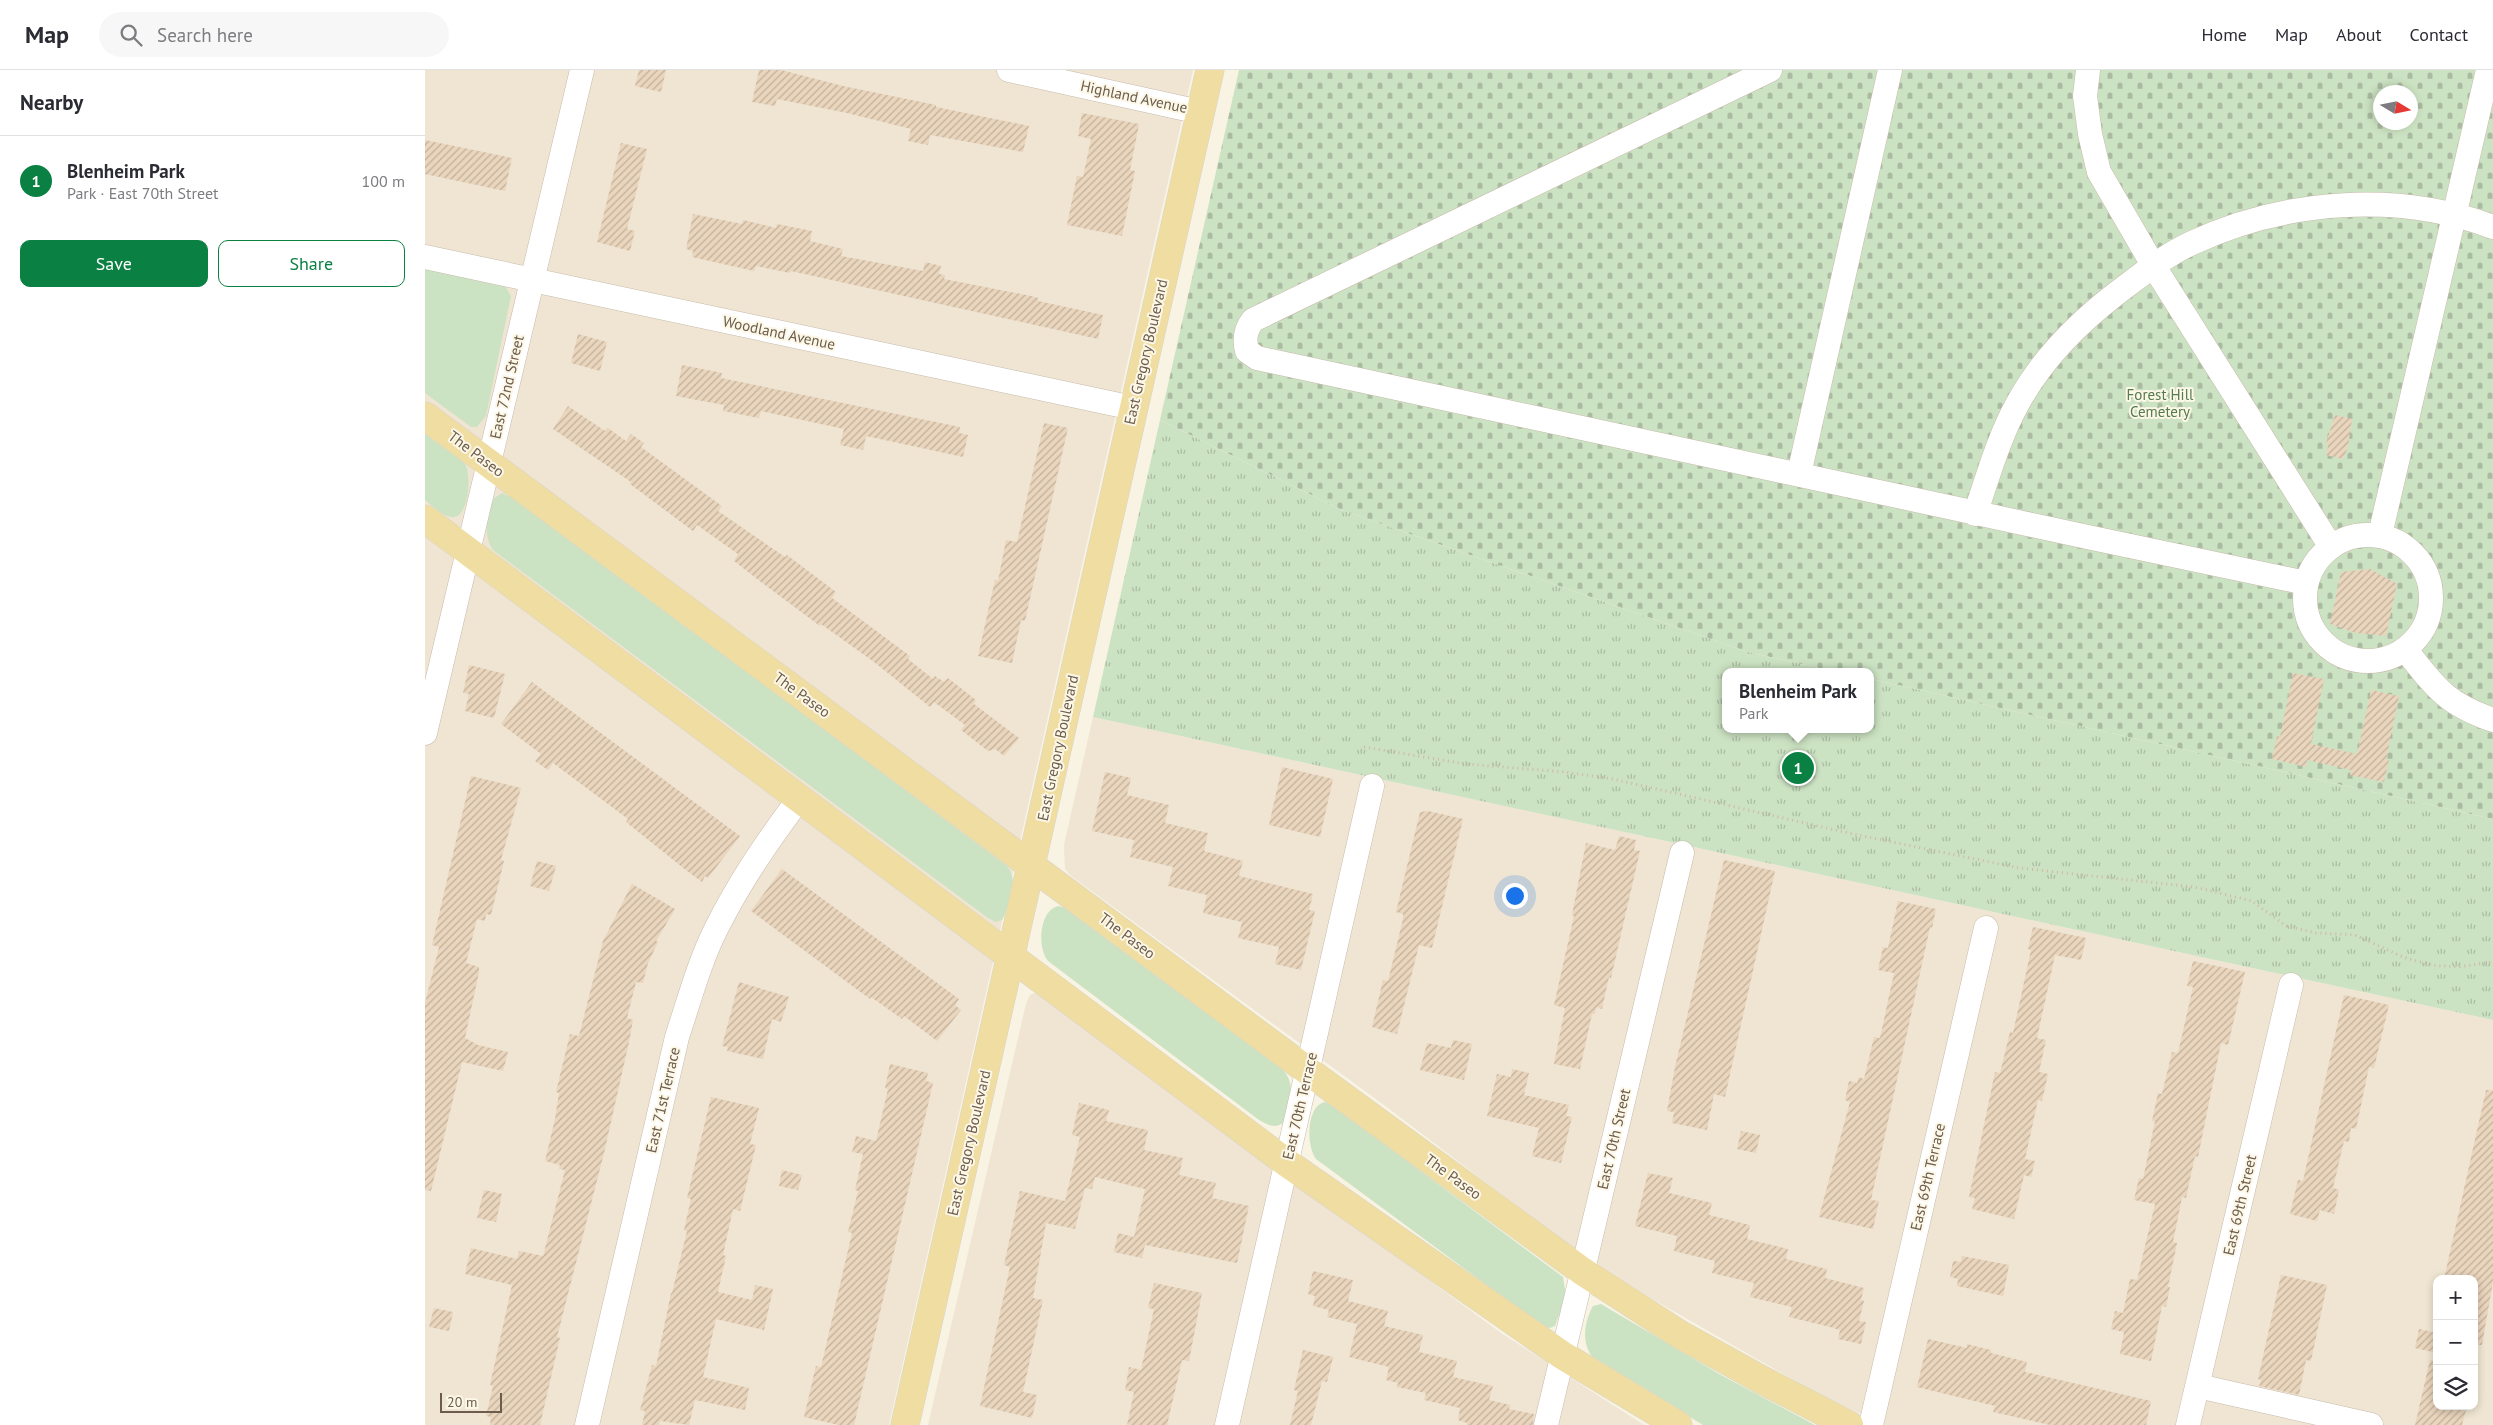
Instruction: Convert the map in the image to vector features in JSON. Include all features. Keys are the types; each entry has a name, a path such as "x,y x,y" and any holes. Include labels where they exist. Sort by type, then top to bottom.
{"main road":[{"name":"East Gregory Boulevard","path":"905,1425 1210,70"},
{"name":"The Paseo","path":"425,416 1308,1071 1582,1271 1679,1334 1849,1425"},
{"path":"425,519 1287,1163 1562,1355 1679,1425"}],"street":[{"name":"East 72nd Street","path":"425,733 582,70"},
{"name":"Highland Avenue","path":"1009,70 1200,112"},
{"path":"1771,70 1253,320 1247,327 1244,340 1247,351 1257,358 1799,474 1975,514 2306,583"},
{"path":"1799,474 1890,70"},
{"path":"2088,70 2085,96 2090,134 2099,172 2153,265 2331,547"},
{"path":"2380,535 2488,70"},
{"path":"1975,514 1993,462 2018,402 2050,356 2089,315 2153,265 2191,244 2226,229 2279,214 2328,206 2417,208 2455,215 2493,227"},
{"name":"Woodland Avenue","path":"425,257 1133,408"},
{"path":"2361,534 2380,535 2403,544 2420,560 2430,583 2429,615 2421,634 2405,649 2378,661 2354,660 2324,644 2310,625 2305,603 2306,583 2321,555 2341,540 2361,534"},
{"path":"2405,649 2434,686 2451,702 2493,720"},
{"name":"East 70th Terrace","path":"1227,1425 1372,786"},
{"name":"East 71st Terrace","path":"587,1425 677,1037 697,975 716,930 758,854 799,799"},
{"name":"East 70th Street","path":"1547,1425 1682,853"},
{"name":"East 69th Terrace","path":"1871,1425 1986,928"},
{"name":"East 69th Street","path":"2189,1425 2291,985"},
{"path":"2198,1386 2371,1425"}],"path":[{"path":"1365,747 1466,764 1565,772 1613,779 1853,834 2019,868 2194,887 2252,901 2286,926 2316,933 2355,934 2394,953 2431,965 2457,967 2493,962"}],"shaded area":[{"path":"425,70 1193,70 889,1425 425,1425"},
{"path":"1093,717 2493,1020 2493,1425 1885,1425 1818,1394 1649,1297 1559,1238 1384,1105 1071,876 1065,869 1064,845"},
{"path":"1035,993 1042,995 1501,1333 1644,1425 928,1425 1026,1004 1030,995"}],"green space":[{"name":"Forest Hill Cemetery","path":"1239,70 2493,70 2493,819 1874,680 1874,668 1819,668 1748,652 1344,511 1160,420"},
{"path":"425,267 505,286 511,296 486,416 477,427 471,427 425,393"},
{"path":"1160,420 1344,511 1748,652 1819,668 1722,668 1722,733 1874,733 1874,680 2493,819 2493,1020 1093,717"},
{"path":"425,433 446,447 465,464 468,477 467,496 462,512 457,516 444,515 425,500"},
{"path":"502,493 517,500 1007,866 1013,878 1013,885 1011,900 1002,920 996,922 988,918 493,550 487,531 488,519 493,499"},
{"path":"1058,906 1066,908 1075,914 1283,1070 1290,1082 1291,1088 1285,1122 1272,1126 1259,1120 1048,961 1042,948 1042,930 1047,915"},
{"path":"1325,1102 1332,1105 1563,1277 1566,1296 1555,1326 1550,1328 1542,1326 1316,1159 1309,1136 1311,1118 1319,1105"},
{"path":"1601,1304 1721,1375 1815,1425 1703,1425 1593,1358 1587,1346 1585,1332 1593,1306"}],"building":[{"path":"639,70 666,70 661,92 635,86"},
{"path":"759,70 781,70 843,86 936,105 936,107 1029,126 1023,152 930,135 928,145 908,141 911,129 847,113 777,99 775,106 752,102"},
{"path":"1082,113 1139,124 1130,170 1135,171 1122,236 1067,225 1077,176 1083,177 1091,139 1078,136"},
{"path":"425,140 512,158 505,191 425,174"},
{"path":"621,143 647,149 627,229 635,231 630,251 597,242"},
{"path":"693,214 742,224 743,220 776,228 777,224 812,231 810,241 843,249 841,256 923,271 925,262 941,266 939,274 945,275 944,279 1031,296 1038,298 1038,301 1103,315 1098,339 791,271 790,273 756,266 754,271 692,257 693,251 686,249"},
{"path":"578,334 607,342 600,371 571,363"},
{"path":"682,365 722,373 721,378 960,427 959,433 968,435 963,457 866,436 863,450 840,445 844,429 761,411 759,418 723,411 724,405 676,396"},
{"path":"568,406 605,431 608,428 626,441 631,434 644,443 641,447 722,506 718,511 785,557 787,555 836,592 832,598 910,656 908,659 933,679 935,676 944,682 948,678 976,700 974,704 1019,738 1004,756 995,749 988,751 961,730 965,725 934,702 930,707 874,662 821,624 820,626 734,561 738,554 697,525 693,531 630,484 631,482 553,429"},
{"path":"2335,415 2352,419 2348,447 2343,459 2326,455 2328,446 2326,443"},
{"path":"1044,423 1068,428 1025,621 1021,620 1012,663 978,656 995,580 998,581 1006,540 1017,542"},
{"path":"2370,569 2397,584 2386,636 2356,633 2330,624 2341,572"},
{"path":"469,665 505,674 494,718 465,711 469,694 463,693"},
{"path":"2293,673 2324,679 2311,744 2357,754 2371,690 2399,696 2386,760 2389,760 2384,782 2350,775 2351,770 2307,760 2306,767 2272,759 2277,736 2280,737"},
{"path":"532,682 740,836 708,878 705,876 702,882 687,871 626,822 628,819 553,763 548,770 535,761 541,754 501,724"},
{"path":"1282,767 1333,779 1320,837 1269,825"},
{"path":"1105,772 1131,778 1127,795 1169,805 1165,823 1208,833 1204,851 1243,861 1239,876 1313,894 1309,910 1315,911 1301,970 1275,964 1279,947 1238,938 1242,922 1203,913 1207,895 1168,886 1173,867 1130,857 1134,840 1092,831"},
{"path":"471,776 521,788 501,860 504,861 491,915 486,914 485,921 477,919 466,963 479,967 479,972 465,1038 478,1045 508,1052 503,1071 462,1062 431,1191 425,1190 425,1003 439,947 432,945"},
{"path":"1428,811 1463,819 1432,948 1419,945 1397,1034 1372,1027 1383,980 1388,981 1403,919 1403,914 1396,912 1420,812"},
{"path":"1619,836 1636,840 1634,850 1640,851 1611,978 1609,977 1602,1009 1596,1007 1595,1014 1592,1014 1580,1069 1554,1064 1565,1008 1554,1005 1574,916 1572,915 1586,843 1615,850"},
{"path":"1724,860 1775,871 1725,1097 1714,1094 1707,1130 1672,1123 1674,1112 1667,1111 1675,1067"},
{"path":"537,861 556,866 549,891 530,886"},
{"path":"782,869 959,999 955,1005 961,1010 937,1041 904,1016 902,1019 871,997 870,999 751,911"},
{"path":"632,884 675,909 656,941 658,942 648,963 643,983 636,982 627,1018 633,1020 629,1042 604,1153 557,1337 560,1338 540,1425 490,1425 491,1417 486,1416 493,1386 490,1385 512,1285 465,1274 471,1248 517,1259 519,1251 543,1256 565,1170 559,1169 560,1165 545,1161 555,1119 559,1093 556,1092 570,1034 579,1036 603,941"},
{"path":"1898,901 1936,909 1932,928 1930,927 1871,1200 1879,1201 1873,1229 1819,1217 1850,1102 1845,1100 1849,1081 1857,1083 1859,1077 1864,1079 1874,1037 1880,1038 1894,973 1878,970 1883,947 1888,948"},
{"path":"2033,927 2086,938 2081,960 2055,955 2037,1038 2046,1040 2039,1072 2048,1074 2042,1101 2038,1100 2025,1159 2035,1161 2031,1177 2024,1175 2014,1219 1972,1209 1975,1198 1969,1197 1995,1072 2000,1073 2010,1032 2013,1033 2031,950 2028,949"},
{"path":"2193,961 2245,972 2228,1045 2221,1043 2198,1157 2195,1156 2186,1198 2182,1197 2173,1242 2177,1243 2168,1287 2170,1287 2166,1307 2162,1306 2151,1361 2120,1354 2124,1332 2111,1329 2115,1311 2123,1313 2130,1279 2137,1280 2155,1204 2134,1200 2139,1178 2143,1179 2155,1121 2152,1121 2158,1093 2162,1094 2172,1052 2178,1053 2193,987 2187,986"},
{"path":"739,982 789,997 781,1022 772,1019 763,1059 727,1051 728,1047 722,1046"},
{"path":"2344,995 2389,1005 2374,1068 2369,1067 2356,1129 2351,1128 2349,1142 2344,1141 2333,1188 2339,1190 2334,1214 2320,1210 2317,1221 2290,1214 2298,1180 2303,1181"},
{"path":"1453,1040 1472,1044 1464,1080 1420,1070 1427,1043 1451,1048"},
{"path":"890,1064 928,1073 926,1081 933,1083 854,1425 839,1425 804,1417 816,1366 821,1367 852,1233 848,1232 858,1191 855,1190 863,1154 852,1152 856,1136 876,1141 888,1089 885,1088"},
{"path":"1512,1069 1529,1073 1524,1095 1569,1105 1566,1116 1572,1117 1561,1163 1532,1156 1539,1128 1487,1116 1497,1074 1511,1077"},
{"path":"2486,1090 2493,1090 2493,1282 2482,1345 2478,1345 2478,1275 2445,1275"},
{"path":"711,1097 759,1108 750,1144 756,1145 740,1211 733,1209 723,1255 726,1256 718,1292 752,1300 755,1285 773,1289 764,1330 716,1319 703,1377 749,1388 745,1410 695,1400 689,1425 660,1421 659,1425 642,1425 645,1411 640,1410 652,1365 656,1366 671,1293 687,1231 684,1230 691,1199 687,1198"},
{"path":"1079,1103 1109,1110 1106,1121 1148,1130 1144,1150 1183,1158 1179,1175 1216,1183 1212,1198 1249,1206 1237,1263 1145,1245 1142,1258 1114,1252 1118,1233 1134,1237 1145,1189 1095,1177 1092,1189 1085,1188 1075,1229 1046,1223 1033,1298 1043,1300 1023,1392 1037,1395 1032,1418 980,1406 1010,1267 1004,1265 1020,1191 1065,1201 1080,1137 1072,1135"},
{"path":"1741,1131 1760,1135 1756,1153 1737,1149"},
{"path":"782,1170 802,1175 798,1190 779,1186"},
{"path":"1648,1173 1673,1178 1669,1193 1712,1203 1709,1215 1750,1225 1747,1239 1788,1249 1786,1259 1827,1269 1825,1278 1864,1288 1861,1300 1864,1301 1859,1321 1866,1322 1861,1344 1838,1339 1840,1330 1789,1317 1792,1307 1750,1297 1754,1283 1712,1273 1715,1261 1674,1251 1677,1236 1635,1226"},
{"path":"484,1190 502,1194 496,1222 477,1218"},
{"path":"1962,1256 2009,1265 2003,1296 1957,1286 1958,1279 1950,1277 1953,1261 1961,1262"},
{"path":"1313,1271 1353,1280 1348,1301 1388,1311 1384,1326 1423,1335 1419,1352 1457,1361 1453,1377 1493,1386 1489,1400 1510,1405 1509,1409 1534,1414 1533,1425 1467,1425 1467,1423 1458,1420 1460,1408 1424,1400 1426,1393 1397,1387 1398,1383 1386,1380 1389,1367 1349,1357 1357,1324 1327,1317 1329,1310 1313,1306 1315,1296 1308,1294"},
{"path":"2281,1275 2327,1285 2311,1361 2306,1360 2299,1395 2259,1386 2261,1380 2258,1379"},
{"path":"1154,1283 1202,1293 1189,1361 1182,1360 1167,1425 1127,1425 1134,1392 1125,1390 1129,1367 1141,1370 1154,1309 1148,1308"},
{"path":"434,1308 453,1312 449,1331 429,1327"},
{"path":"2419,1329 2433,1332 2433,1352 2415,1348"},
{"path":"1928,1339 1967,1348 1967,1344 1991,1350 1991,1353 2027,1362 2025,1372 2151,1401 2146,1425 2050,1425 1993,1412 1995,1406 1917,1387"},
{"path":"1303,1350 1333,1357 1327,1382 1322,1381 1311,1425 1290,1425 1298,1391 1294,1390"},
{"path":"2430,1360 2433,1360 2433,1410 2466,1410 2462,1425 2415,1425"}],"place":[{"name":"Blenheim Park","path":"1798,768"}]}
